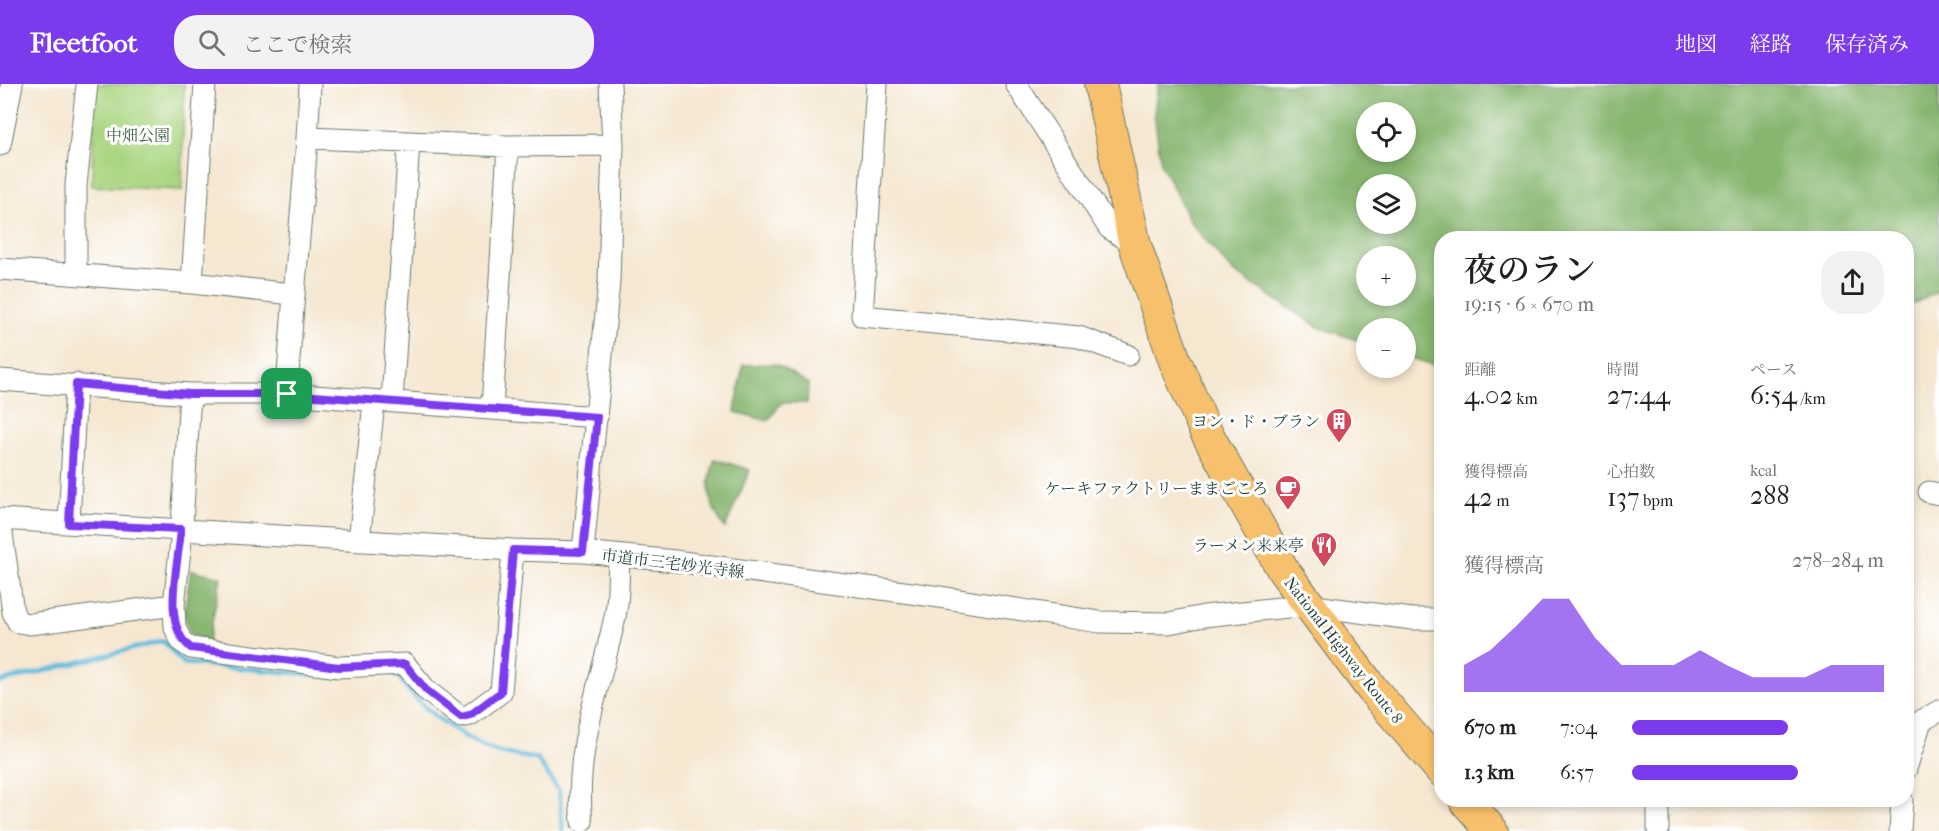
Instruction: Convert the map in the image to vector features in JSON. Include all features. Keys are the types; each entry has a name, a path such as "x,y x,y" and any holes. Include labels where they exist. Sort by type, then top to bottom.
{"highway":[{"name":"National Highway Route 8","path":"1100,84 1135,245 1175,361 1205,430 1256,525 1307,604 1372,689 1434,762"},
{"path":"1471,807 1492,831"}],"street":[{"path":"0,145 12,84"},
{"path":"76,274 76,185 87,84"},
{"path":"192,283 205,84"},
{"path":"287,394 292,294 308,138 310,84"},
{"path":"583,552 609,282 613,145 610,84"},
{"path":"877,84 862,316 1079,337 1128,355"},
{"path":"1016,84 1109,228 1135,245"},
{"path":"308,138 508,146 613,145"},
{"path":"359,541 383,402 409,143"},
{"path":"492,409 508,146"},
{"path":"0,269 192,283 292,294"},
{"path":"0,380 190,394 287,394 597,417"},
{"path":"69,524 76,384"},
{"path":"190,394 174,628 182,642 191,648 339,667 405,664 426,690 461,717 470,715 501,692 513,550"},
{"path":"0,519 13,612 18,622 30,624 174,605"},
{"name":"市道市三宅妙光寺線","path":"0,519 513,550 583,552 933,596 1100,622 1169,623 1204,616 1307,604 1412,620 1434,619"},
{"path":"582,822 578,792 581,761 616,609 619,557"},
{"path":"1914,742 1922,716"},
{"path":"1658,807 1658,831"},
{"path":"1900,831 1902,807"}],"green space":[{"name":"中畑公園","path":"94,84 184,84 182,190 92,186"},
{"path":"1158,84 1939,84 1939,291 1914,304 1914,231 1434,231 1434,366 1416,359 1416,318 1356,318 1356,340 1318,327 1232,271 1191,223 1161,164 1154,114"},
{"path":"776,364 808,384 807,403 781,403 768,421 735,412 743,365"},
{"path":"715,459 750,470 725,528 719,520 710,495 710,478"},
{"path":"191,570 221,577 208,642 190,634 184,614"}],"waterway":[{"path":"0,682 163,641 183,663 340,677"},
{"path":"393,674 397,674 414,697 438,718 478,744 496,751 537,759 559,791 563,831"}],"place":[{"name":"ヨン・ド・ブラン","path":"1339,444"},
{"name":"ケーキファクトリーままごころ","path":"1288,511"},
{"name":"ラーメン来来亭","path":"1324,568"}],"route":[{"path":"76,384 190,394 287,394 374,403 392,401 597,417 586,541 583,552 513,550 501,692 470,715 461,717 426,690 405,664 339,667 191,648 182,642 174,628 181,529 69,524 76,384"}]}
